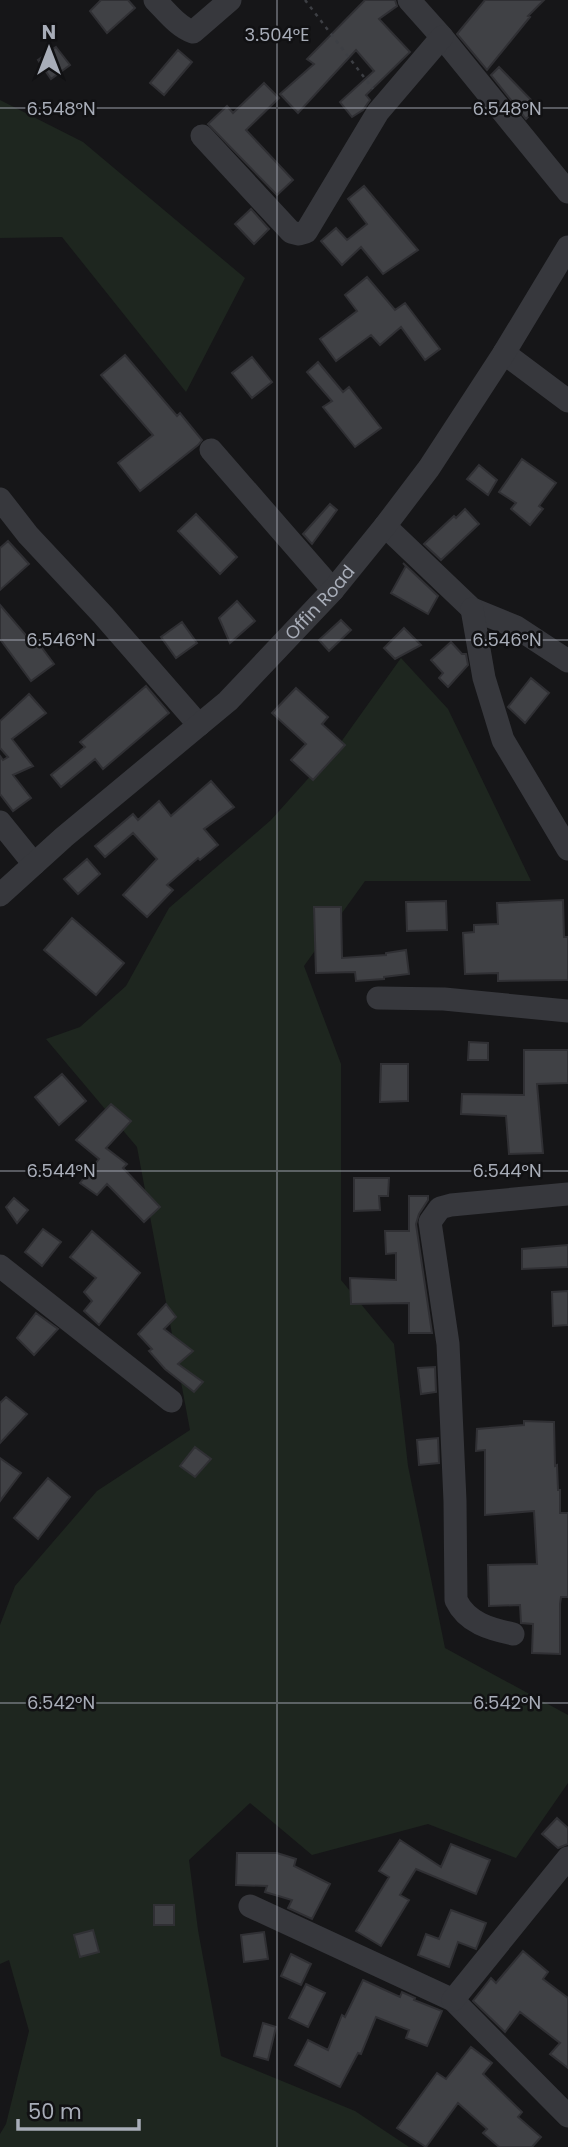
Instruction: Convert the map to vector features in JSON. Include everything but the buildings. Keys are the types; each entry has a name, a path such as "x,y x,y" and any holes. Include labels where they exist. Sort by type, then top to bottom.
{"street":[{"path":"155,0 193,32 230,0"},
{"path":"409,0 568,192"},
{"path":"202,136 291,232 306,232 378,112 442,37"},
{"name":"Offin Road","path":"0,895 237,692 333,590 429,468 504,353 568,247"},
{"path":"504,353 568,401"},
{"path":"211,450 333,590"},
{"path":"0,499 27,535 103,615 200,725"},
{"path":"386,526 472,609 516,627 568,661"},
{"path":"472,609 484,678 503,740 568,849"},
{"path":"0,822 34,864"},
{"path":"378,998 444,999 568,1011"},
{"path":"513,1634 489,1629 462,1612 456,1600 448,1344 430,1222 440,1208 451,1205 568,1194"},
{"path":"0,1266 171,1401"},
{"path":"453,2000 568,1857"},
{"path":"250,1906 453,2000 567,2111"}],"path":[{"path":"305,0 386,104"}],"shaded area":[{"path":"0,100 83,142 245,278 186,392 62,237 0,238"},
{"path":"401,658 448,709 531,881 365,881 304,966 341,1064 341,1280 394,1344 408,1466 445,1648 568,1715 568,1783 516,1858 428,1824 312,1855 250,1803 189,1860 198,1930 221,2056 355,2111 409,2147 0,2147 0,2134 6,2124 29,2031 9,1960 0,1964 0,1625 15,1586 97,1491 190,1430 137,1147 46,1039 80,1027 126,986 169,908 271,820 341,742"}]}
